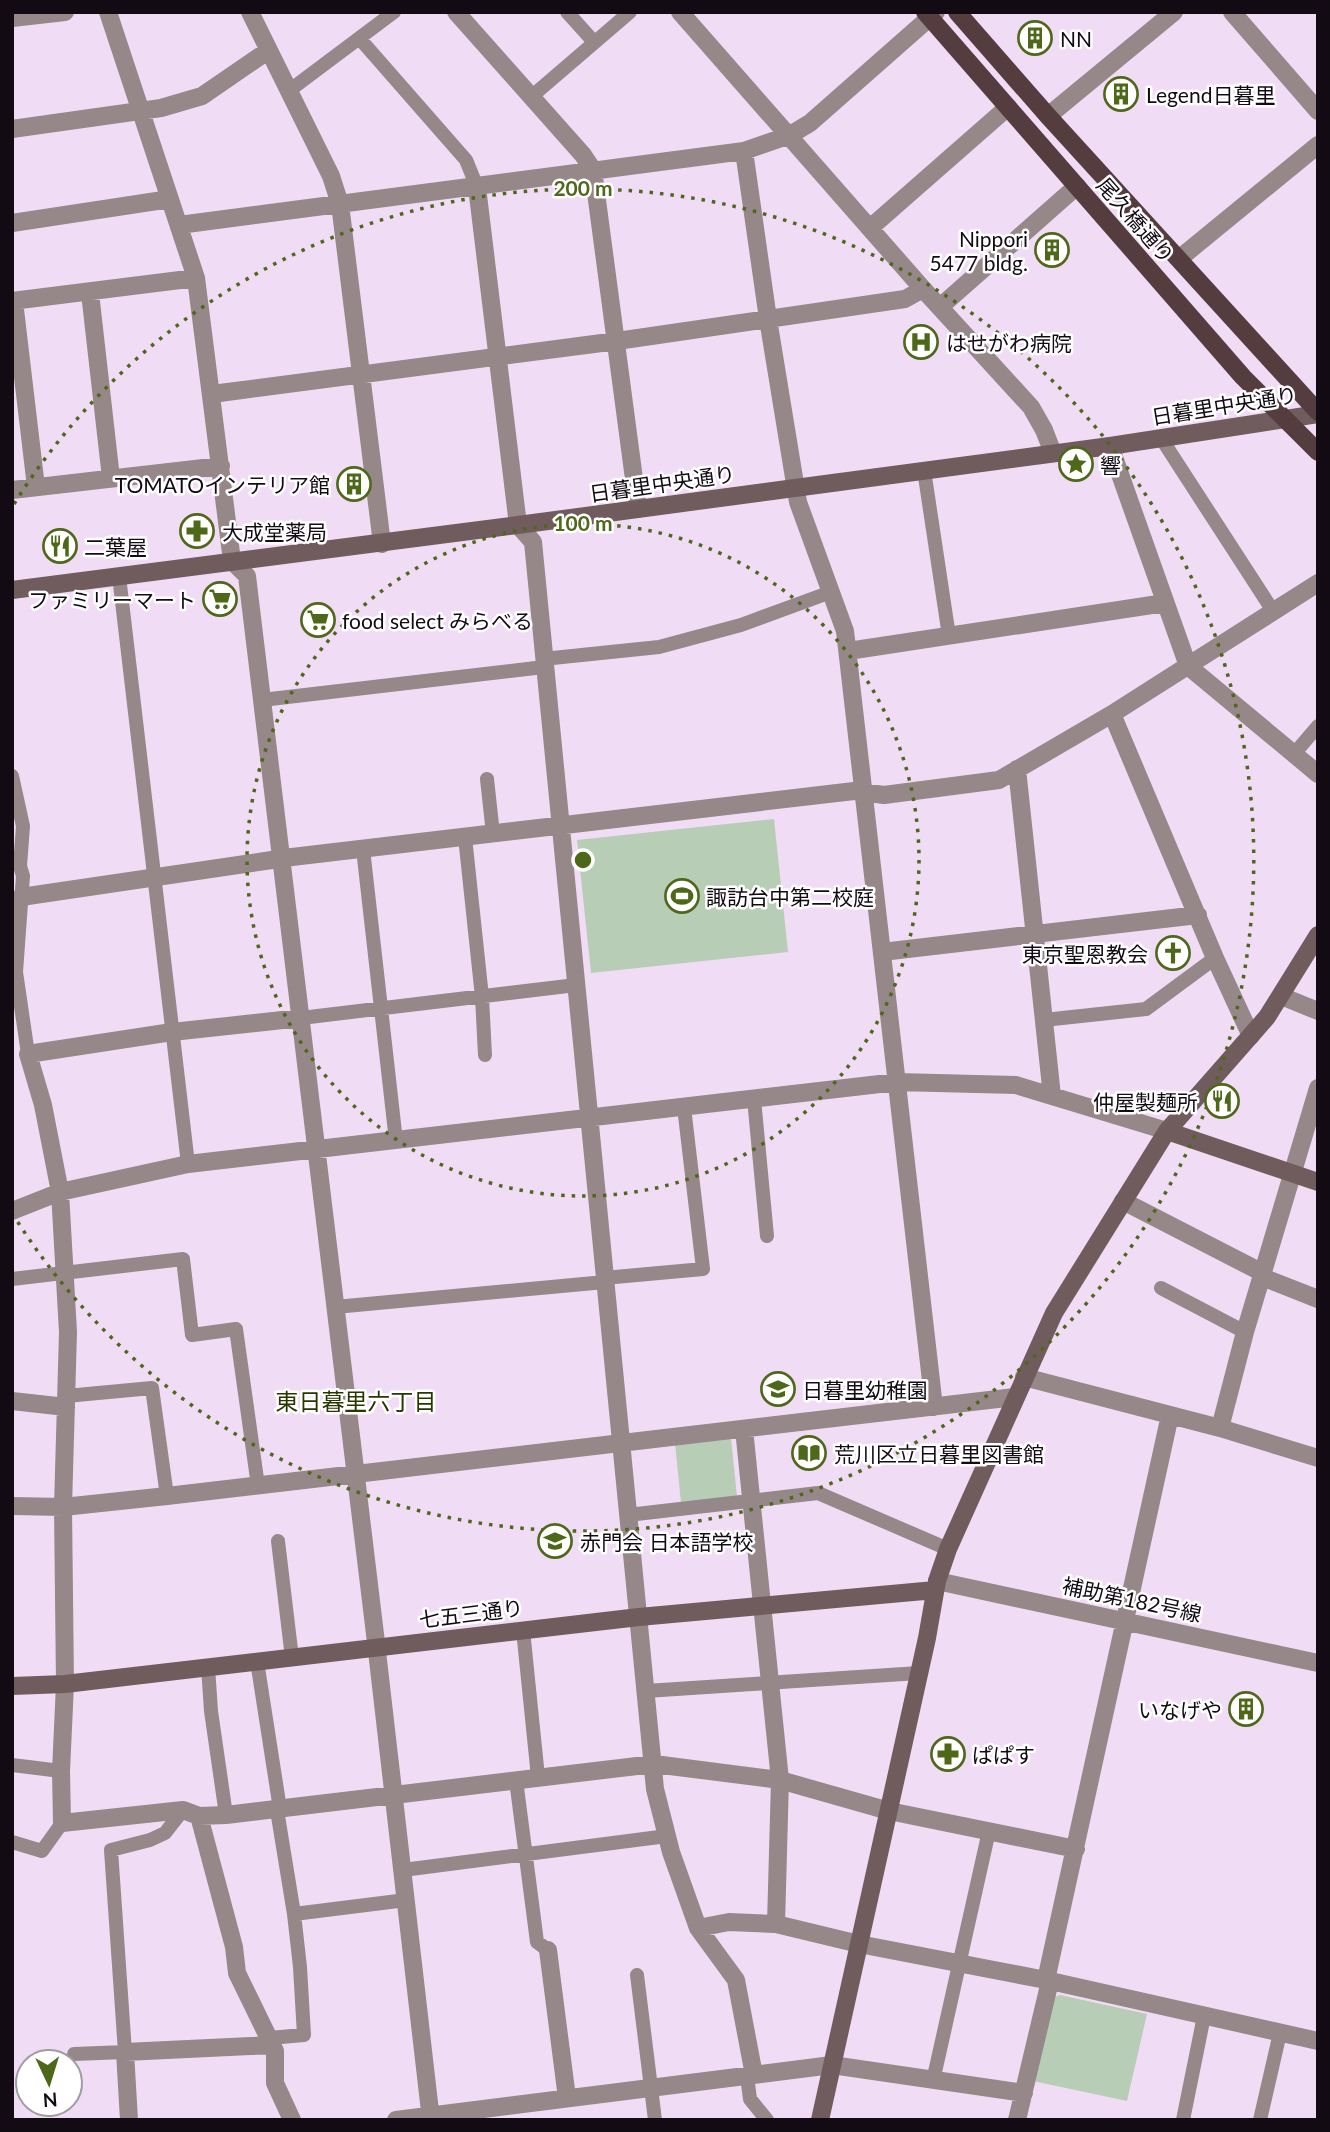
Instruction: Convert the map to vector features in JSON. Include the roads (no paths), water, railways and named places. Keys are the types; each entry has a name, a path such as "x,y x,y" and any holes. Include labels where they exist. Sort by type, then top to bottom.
{"main road":[{"name":"尾久橋通り","path":"957,12 1318,413"},
{"name":"尾久橋通り","path":"931,14 1008,107 1243,377 1318,452"}],"street":[{"path":"12,18 65,12"},
{"path":"108,12 196,278 232,561 247,576 394,1794 430,2118"},
{"path":"250,12 331,176 340,204 363,373 382,544"},
{"path":"456,12 583,155 593,170 638,509"},
{"path":"680,12 923,289 1031,407 1053,453"},
{"path":"1048,116 1174,12"},
{"path":"1232,12 1318,111"},
{"path":"179,225 744,151 790,135 810,123 931,14"},
{"path":"12,129 161,107 202,96 269,50"},
{"path":"870,228 1008,107"},
{"path":"1180,258 1318,145"},
{"path":"744,151 798,502 845,631 934,1407"},
{"path":"477,187 518,525 533,542 655,1789 667,1836 698,1928 736,1980 751,2075"},
{"path":"940,307 1077,187"},
{"path":"12,223 170,199"},
{"path":"36,487 13,301 196,278"},
{"path":"212,394 617,341 905,299 923,289"},
{"path":"90,293 111,478"},
{"name":"日暮里中央通り","path":"12,590 382,544 1110,446 1318,413"},
{"path":"1110,446 1188,666 1318,774"},
{"path":"12,490 221,466"},
{"path":"18,903 153,877 281,859 854,790 884,795 999,780 1112,714 1318,583"},
{"path":"848,651 1165,603"},
{"path":"1112,714 1215,958 1251,1036"},
{"path":"1017,769 1052,1096"},
{"path":"882,952 1198,915"},
{"path":"820,2120 936,1585 948,1549 1054,1313 1167,1131 1251,1036 1281,996 1318,935"},
{"path":"1281,996 1318,1011"},
{"path":"301,1018 172,1032 29,1054 43,1105 60,1192 68,1332 63,1507 65,1684 61,1771 62,1823 191,1813 226,1815 278,1810 653,1764 780,1780 889,1811 1076,1849"},
{"path":"12,1211 60,1192 188,1164 897,1082 1016,1085 1167,1131 1318,1182"},
{"path":"1220,1428 1245,1332 1318,1088"},
{"path":"1123,1201 1263,1275 1318,1300"},
{"path":"1024,1377 1220,1428 1318,1458"},
{"path":"12,1506 63,1507 167,1496 1015,1397"},
{"path":"12,1401 66,1402"},
{"path":"1017,2120 1170,1415"},
{"path":"744,1429 780,1780 776,1924"},
{"name":"補助第182号線","path":"936,1585 1126,1621 1318,1663"},
{"name":"七五三通り","path":"12,1686 65,1684 936,1585"},
{"path":"191,1813 234,1947 237,1973 275,2051 275,2083 292,2120"},
{"path":"698,1928 729,1922 776,1924 1318,2041"},
{"path":"548,1950 567,2098"},
{"path":"129,2120 125,2052 270,2041"},
{"path":"397,2120 430,2118 832,2065 1024,2093"}],"lane":[{"path":"290,90 394,12"},
{"path":"567,12 594,42"},
{"path":"531,97 630,12"},
{"path":"360,40 466,160 477,187"},
{"path":"1161,438 1273,611"},
{"path":"924,470 949,636"},
{"path":"119,576 188,1164"},
{"path":"262,700 659,647 741,625 831,592"},
{"path":"1294,754 1318,726"},
{"path":"12,776 23,826 16,865 23,876 18,903 16,972 29,1054"},
{"path":"487,779 493,834"},
{"path":"465,837 482,997 485,1055"},
{"path":"363,849 396,1141"},
{"path":"1044,1020 1146,1009 1215,958"},
{"path":"301,1018 576,985"},
{"path":"754,1099 767,1236"},
{"path":"335,1307 703,1269 684,1107"},
{"path":"12,1279 183,1259 192,1335 236,1329 257,1486"},
{"path":"1161,1288 1245,1332"},
{"path":"66,1402 152,1388 167,1496"},
{"path":"628,1515 818,1493 948,1549"},
{"path":"278,1541 292,1657"},
{"path":"523,1630 538,1777"},
{"path":"257,1661 294,1914 303,2035 270,2041"},
{"path":"208,1667 211,1711 226,1815"},
{"path":"646,1691 919,1673"},
{"path":"12,1765 61,1771"},
{"path":"516,1780 537,1942 548,1950"},
{"path":"84,2054 125,2052 111,1850 166,1833 191,1813"},
{"path":"12,1842 42,1851 62,1823"},
{"path":"933,2081 989,1831"},
{"path":"403,1870 667,1836"},
{"path":"294,1914 406,1900"},
{"path":"637,1975 655,2120"},
{"path":"1183,2120 1204,2016"},
{"path":"1260,2120 1280,2033"},
{"path":"751,2075 750,2098 767,2120"}],"place":[{"name":"NN","path":"1035,38"},
{"name":"Legend日暮里","path":"1121,94"},
{"name":"Nippori 5477 bldg.","path":"1052,250"},
{"name":"はせがわ病院","path":"921,342"},
{"name":"響","path":"1076,464"},
{"name":"TOMATOインテリア館","path":"354,484"},
{"name":"大成堂薬局","path":"197,531"},
{"name":"二葉屋","path":"60,546"},
{"name":"ファミリーマート","path":"220,599"},
{"name":"food select みらべる","path":"318,620"},
{"name":"諏訪台中第二校庭","path":"682,896"},
{"name":"東京聖恩教会","path":"1173,953"},
{"name":"仲屋製麺所","path":"1222,1101"},
{"name":"日暮里幼稚園","path":"778,1389"},
{"name":"荒川区立日暮里図書館","path":"809,1453"},
{"name":"赤門会 日本語学校","path":"555,1541"},
{"name":"いなげや","path":"1246,1709"},
{"name":"ぱぱす","path":"948,1754"}],"district":[{"name":"東日暮里六丁目","path":"356,1401"}]}
